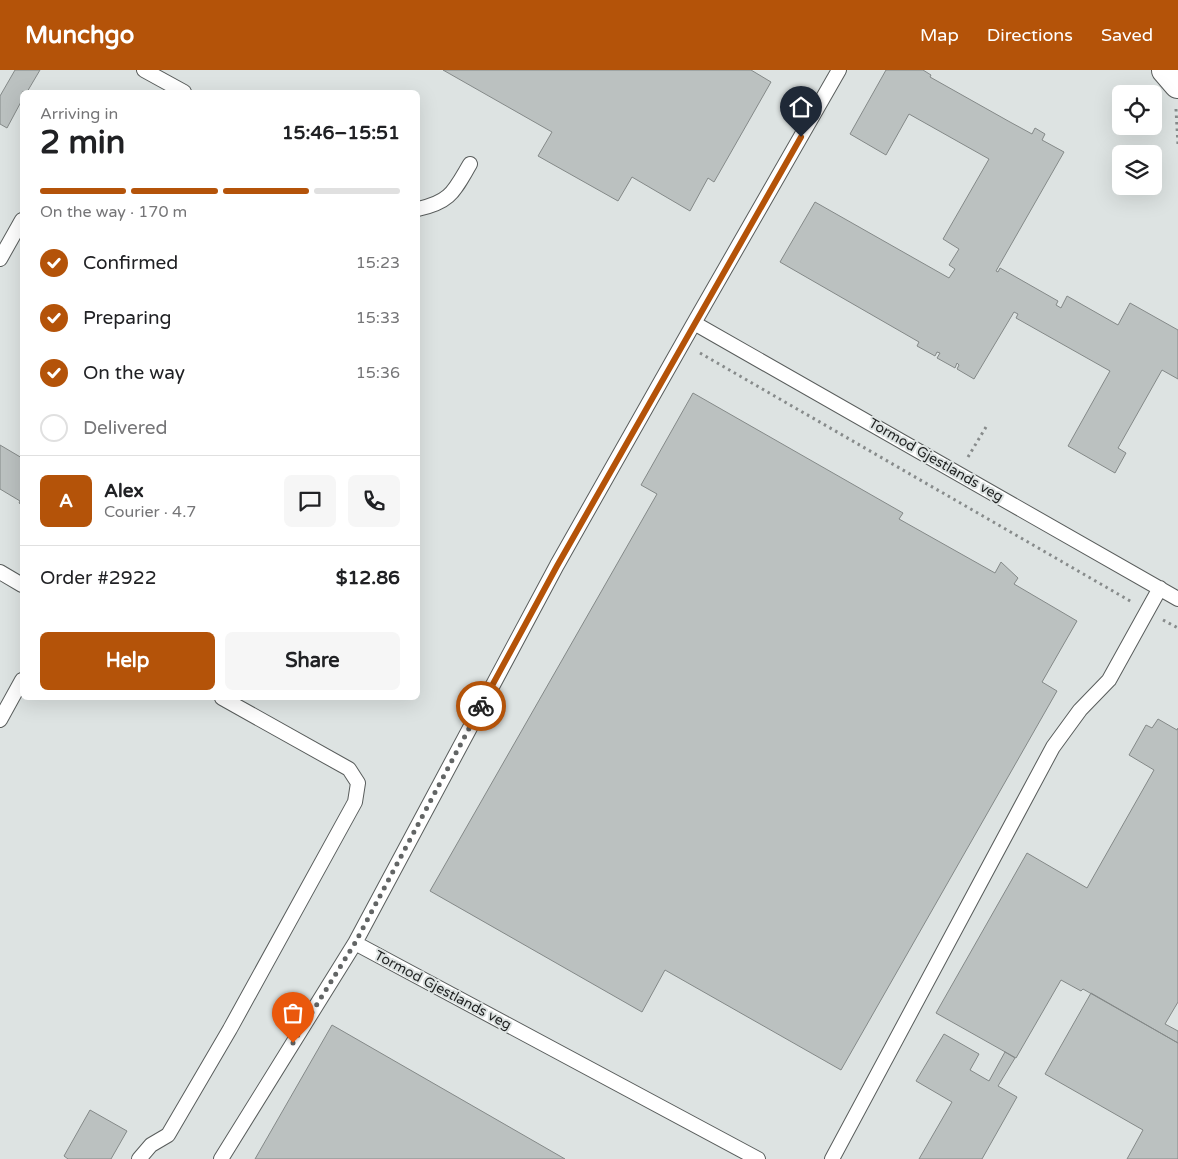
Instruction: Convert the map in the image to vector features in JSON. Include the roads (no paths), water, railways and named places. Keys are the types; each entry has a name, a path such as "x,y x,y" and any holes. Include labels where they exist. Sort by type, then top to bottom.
{"street":[{"path":"1166,70 1177,96"}],"lane":[{"path":"144,70 180,90"},
{"path":"222,1159 355,943 557,566 682,343 839,70"},
{"path":"420,208 442,202 457,188 470,164"},
{"path":"0,260 20,224"},
{"name":"Tormod Gjestlands veg","path":"694,323 1178,599"},
{"path":"0,572 20,584"},
{"path":"832,1159 1053,747 1080,710 1109,680 1160,588"},
{"path":"0,720 20,684"},
{"path":"139,1159 151,1144 168,1135 230,1029 355,802 358,783 349,769 226,700"},
{"name":"Tormod Gjestlands veg","path":"355,943 758,1159"}]}
